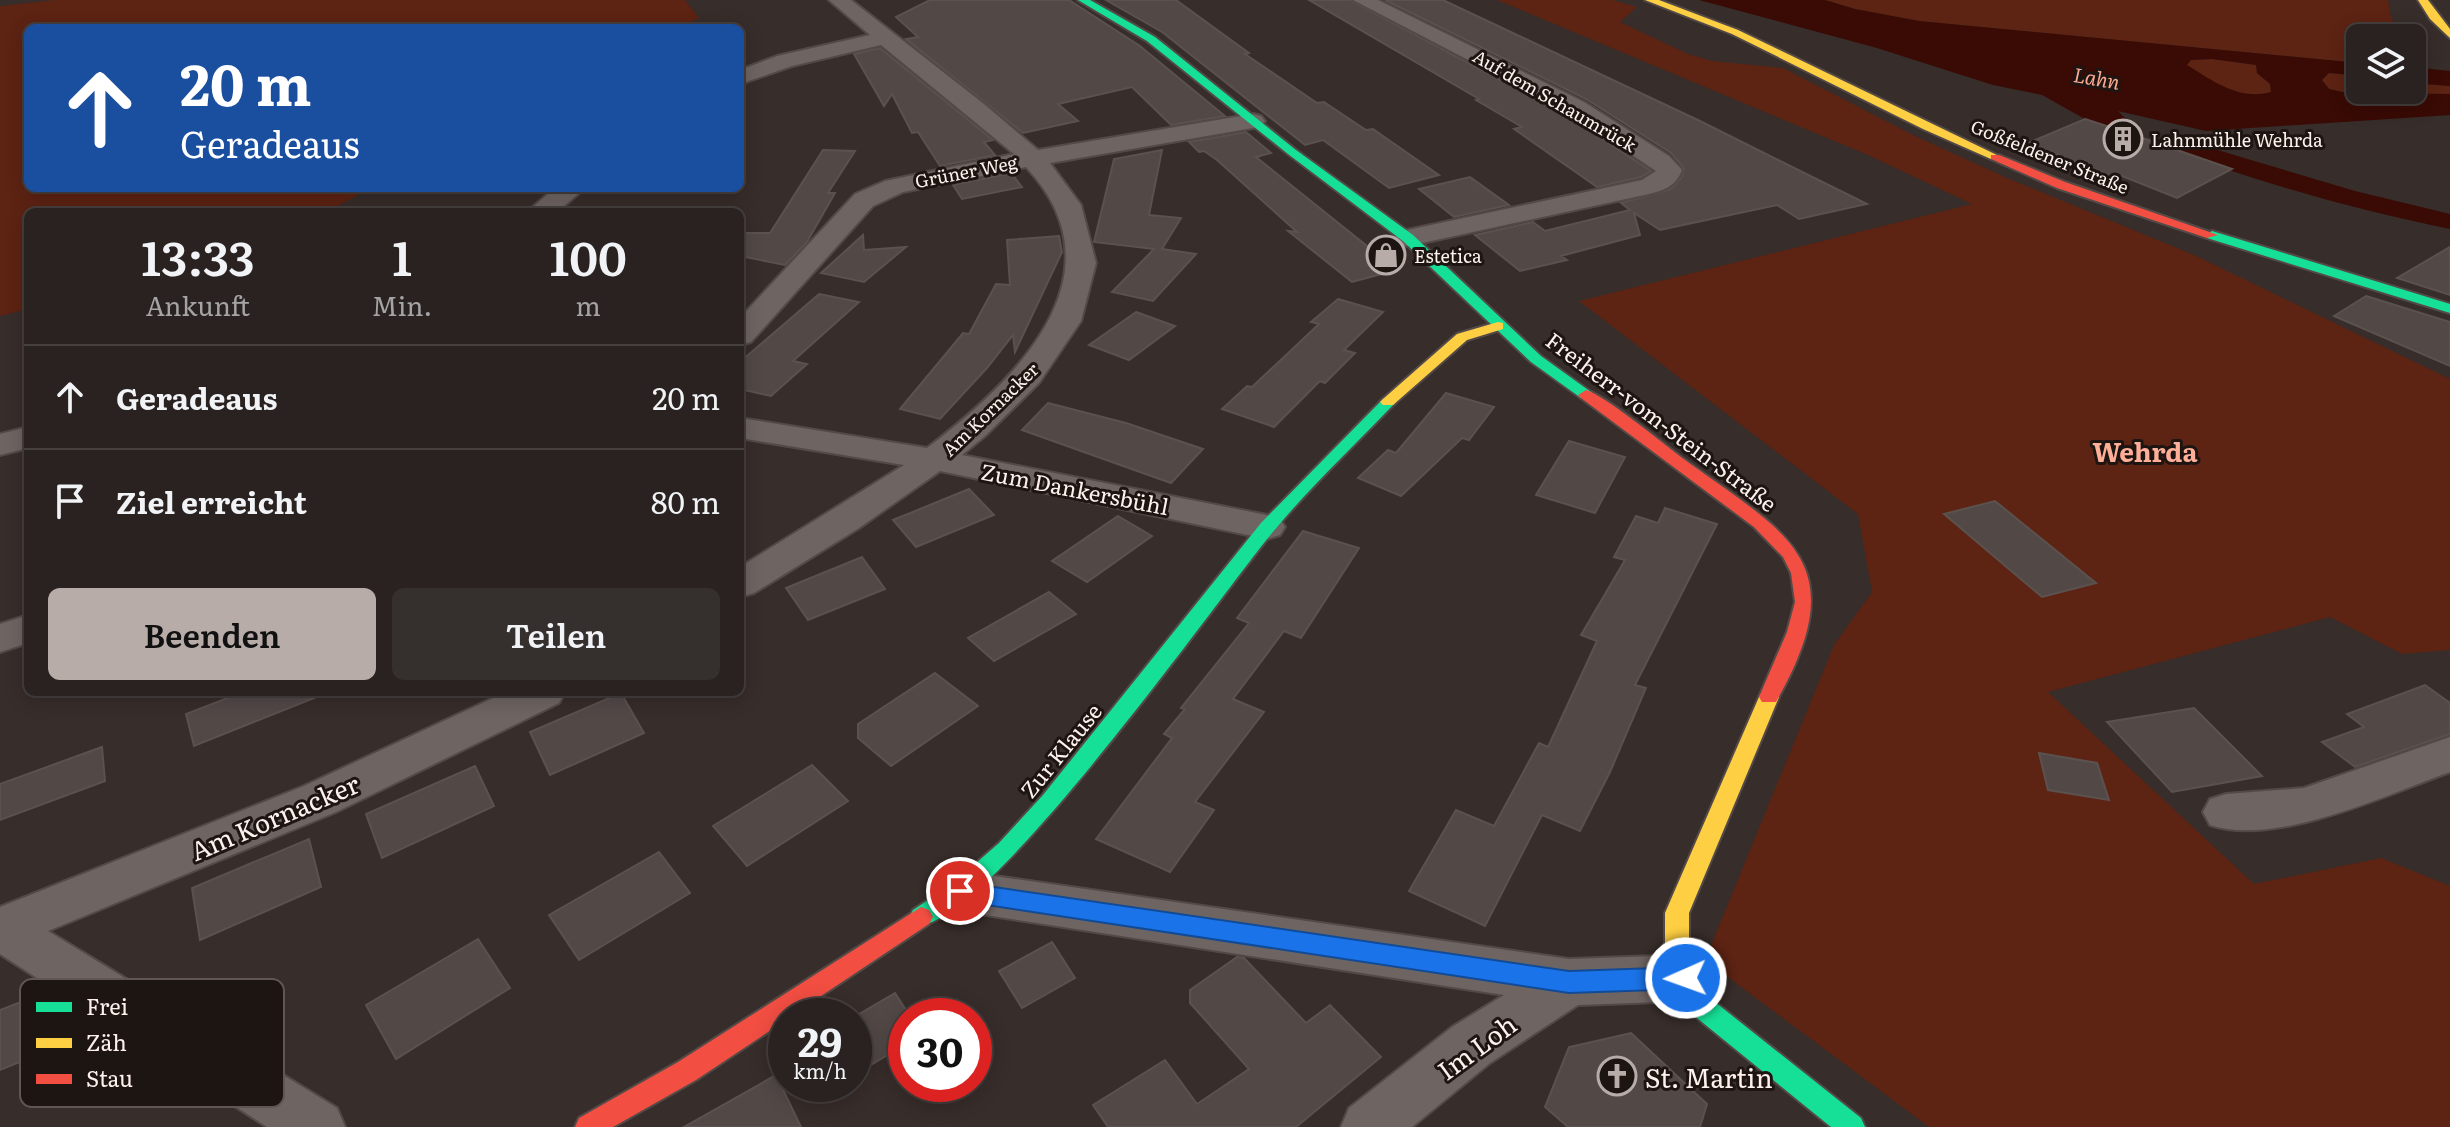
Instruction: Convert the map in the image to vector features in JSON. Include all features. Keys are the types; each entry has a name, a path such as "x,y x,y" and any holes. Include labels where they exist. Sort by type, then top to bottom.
{"street":[{"name":"Am Kornacker","path":"744,581 936,460 1003,401 1041,362 1060,334 1073,308 1081,260 1078,233 1069,208 1056,186 1031,159 839,0"},
{"name":"Freiherr-vom-Stein-Straße","path":"1083,0 1151,39 1408,238 1498,326 1569,384 1760,523 1790,554 1800,573 1804,602 1797,632 1677,913 1677,950 1686,978 1706,1010 1852,1127"},
{"name":"Auf dem Schaumrück","path":"1363,0 1576,107 1660,161 1669,170 1666,179 1649,186 1408,238"},
{"name":"Goßfeldener Straße","path":"1650,0 1735,32 1927,127 2061,185 2245,247 2450,309"},
{"path":"2423,0 2433,17 2450,35"},
{"path":"744,76 785,61 884,38"},
{"name":"Grüner Weg","path":"744,332 864,200 917,179 1253,121"},
{"path":"545,208 567,192"},
{"name":"Zur Klause","path":"588,1127 687,1071 960,891 1007,849 1051,801 1267,527 1386,404 1462,337 1498,326"},
{"name":"Zum Dankersbühl","path":"744,429 936,460 1267,527"},
{"path":"0,445 24,438"},
{"path":"0,638 24,630"},
{"name":"Am Kornacker","path":"0,929 320,799 536,696"},
{"path":"2226,812 2305,806 2450,754"},
{"path":"960,891 1569,982 1686,978"},
{"path":"0,929 80,979"},
{"name":"Im Loh","path":"1369,1127 1471,1045 1569,982"},
{"path":"284,1106 317,1127"}],"shaded area":[{"path":"55,0 685,0 699,18 686,24 24,24 24,192 364,192 334,208 24,208 24,310 0,316 0,6"},
{"path":"1497,0 1612,0 1637,7 1620,22 1688,54 1712,61 1783,68 1913,135 2007,178 2194,255 2450,379 2450,650 2402,654 2330,617 2048,692 2254,884 2381,858 2450,886 2450,1127 1929,1127 1705,960 1834,645 1872,592 1858,514 1579,301 1972,204 1868,155"},
{"path":"1825,0 2388,0 2391,18 2396,24 2346,24 2346,62 1919,21"},
{"path":"2212,59 2256,65 2257,73 2270,84 2271,92 2237,92 2186,65 2191,60"},
{"path":"2329,73 2346,75 2346,93 2329,89 2322,80"},
{"path":"2426,84 2450,86 2450,94 2426,94"}],"water":[{"name":"Lahn","path":"1699,0 1825,0 1919,21 2346,62 2346,75 2329,73 2322,80 2329,89 2346,93 2346,104 2426,104 2426,94 2450,94 2450,115 2206,131 2118,111 2127,120 2140,125 2124,132 2085,119 2042,95 1993,85 1877,48","holes":["2212,59 2256,65 2257,73 2270,84 2271,92 2237,92 2187,65 2191,60"]},
{"path":"2426,68 2450,71 2450,86 2426,84"},
{"path":"2167,135 2355,191 2450,214 2450,229 2299,192 2152,142"}],"building":[{"path":"930,0 1069,0 1140,46 1225,116 1171,125 1132,87 1058,104 1078,121 1023,133 906,39 918,37 896,17"},
{"path":"1106,0 1176,0 1249,53 1245,54 1317,103 1324,102 1366,130 1373,129 1439,175 1389,188 1323,140 1305,145 1162,32"},
{"path":"1309,0 1350,0 1566,115 1651,171 1641,177 1597,187 1514,129 1522,127 1476,100 1479,99"},
{"path":"1385,0 1443,0 1867,204 1799,219 1777,205 1660,230 1634,213 1640,235 1561,256 1567,260 1520,271 1475,235 1533,222 1545,231 1630,210 1621,203 1671,189 1682,177 1684,168 1671,153 1586,99"},
{"path":"880,48 993,140 984,142 995,155 940,166 918,132 912,133 892,94 884,106 854,54"},
{"path":"2085,119 2232,169 2177,198 2028,143"},
{"path":"1246,132 1271,153 1256,157 1397,270 1352,282 1288,231 1297,232 1217,160 1204,151 1199,152 1189,142"},
{"path":"823,150 855,151 828,193 835,193 807,242 785,265 744,257 744,233 770,233"},
{"path":"1162,150 1149,215 1181,218 1162,249 1196,254 1153,301 1112,292 1154,249 1094,242 1114,159"},
{"path":"1011,173 1022,187 962,199 953,185"},
{"path":"1470,177 1509,205 1454,217 1419,189"},
{"path":"863,235 864,250 906,247 864,282 821,273"},
{"path":"1059,236 1062,252 1015,352 1013,335 940,419 900,409 963,333 969,334 996,284 1010,285 1007,240"},
{"path":"2450,247 2450,295 2397,278"},
{"path":"819,294 859,302 793,361 807,364 771,396 744,390 744,359"},
{"path":"2366,296 2450,322 2450,366 2334,316"},
{"path":"1338,299 1383,312 1344,350 1355,353 1325,383 1320,381 1274,427 1222,409 1247,386 1252,387 1319,324 1311,322"},
{"path":"1136,312 1175,326 1129,360 1089,345"},
{"path":"1446,393 1494,407 1469,440 1462,438 1401,496 1358,478 1388,450 1396,453"},
{"path":"1048,403 1126,423 1203,449 1171,483 1022,430"},
{"path":"1569,441 1625,457 1595,513 1536,495"},
{"path":"969,489 994,515 916,547 893,520"},
{"path":"1995,501 2096,583 2042,597 1944,514"},
{"path":"1665,508 1717,524 1635,685 1646,688 1610,772 1580,831 1542,815 1485,926 1409,891 1456,810 1494,826 1539,743 1548,747 1597,641 1581,635 1625,560 1614,557 1636,516 1658,523"},
{"path":"1118,516 1152,536 1087,582 1052,561"},
{"path":"1303,531 1359,548 1301,638 1284,631 1233,699 1264,712 1195,802 1214,810 1170,872 1096,839 1172,738 1164,734 1185,709 1181,708 1249,623 1237,618"},
{"path":"862,557 885,589 808,620 786,588"},
{"path":"1049,592 1076,614 994,661 968,638"},
{"path":"935,673 978,706 891,766 858,738 858,724"},
{"path":"2425,685 2450,703 2450,734 2355,767 2322,742 2364,727 2347,714"},
{"path":"233,696 319,696 194,746 186,714"},
{"path":"614,696 623,696 644,733 550,775 530,732"},
{"path":"2194,708 2262,776 2172,792 2107,722"},
{"path":"102,747 105,781 0,820 0,784"},
{"path":"2039,753 2097,763 2109,800 2048,790"},
{"path":"812,765 848,801 747,866 713,826"},
{"path":"475,766 494,806 382,858 366,814"},
{"path":"309,839 321,887 200,940 192,888"},
{"path":"659,852 690,893 579,960 549,915"},
{"path":"478,939 510,988 396,1059 366,1005"},
{"path":"1052,942 1075,978 1022,1008 999,971"},
{"path":"1237,957 1244,958 1306,1023 1330,1005 1381,1057 1296,1127 1108,1127 1093,1105 1165,1060 1197,1104 1249,1069 1190,1003 1190,990"},
{"path":"895,993 898,998 888,998 888,1055 872,1064 872,1006"},
{"path":"20,1002 20,1062 0,1070 0,1010"},
{"name":"St. Martin","path":"1631,1033 1707,1104 1700,1127 1568,1127 1545,1107 1569,1047"},
{"path":"768,1080 768,1102 789,1102 801,1127 684,1127"}],"traffic: fast":[{"path":"1083,0 1151,39 1292,152 1408,238 1536,359 1586,395"},
{"path":"2212,235 2450,309"},
{"path":"921,917 960,891 1007,849 1051,801 1267,527 1388,402"},
{"path":"1693,989 1706,1010 1852,1127"}],"traffic: slow":[{"path":"1650,0 1735,32 1927,127 1995,157"},
{"path":"2423,0 2433,17 2450,35"},
{"path":"1388,402 1462,337 1498,326"},
{"path":"1693,989 1677,950 1677,913 1769,697"}],"traffic: jam":[{"path":"1995,157 2061,185 2212,235"},
{"path":"1586,395 1760,523 1790,554 1800,573 1804,602 1797,632 1769,697"},
{"path":"588,1127 687,1071 921,917"}],"place":[{"name":"Lahnmühle Wehrda","path":"2123,139"},
{"name":"Estetica","path":"1386,255"},
{"name":"St. Martin","path":"1617,1076"}],"district":[{"name":"Wehrda","path":"2145,450"}],"route":[{"path":"960,891 1569,982 1686,978"}]}
